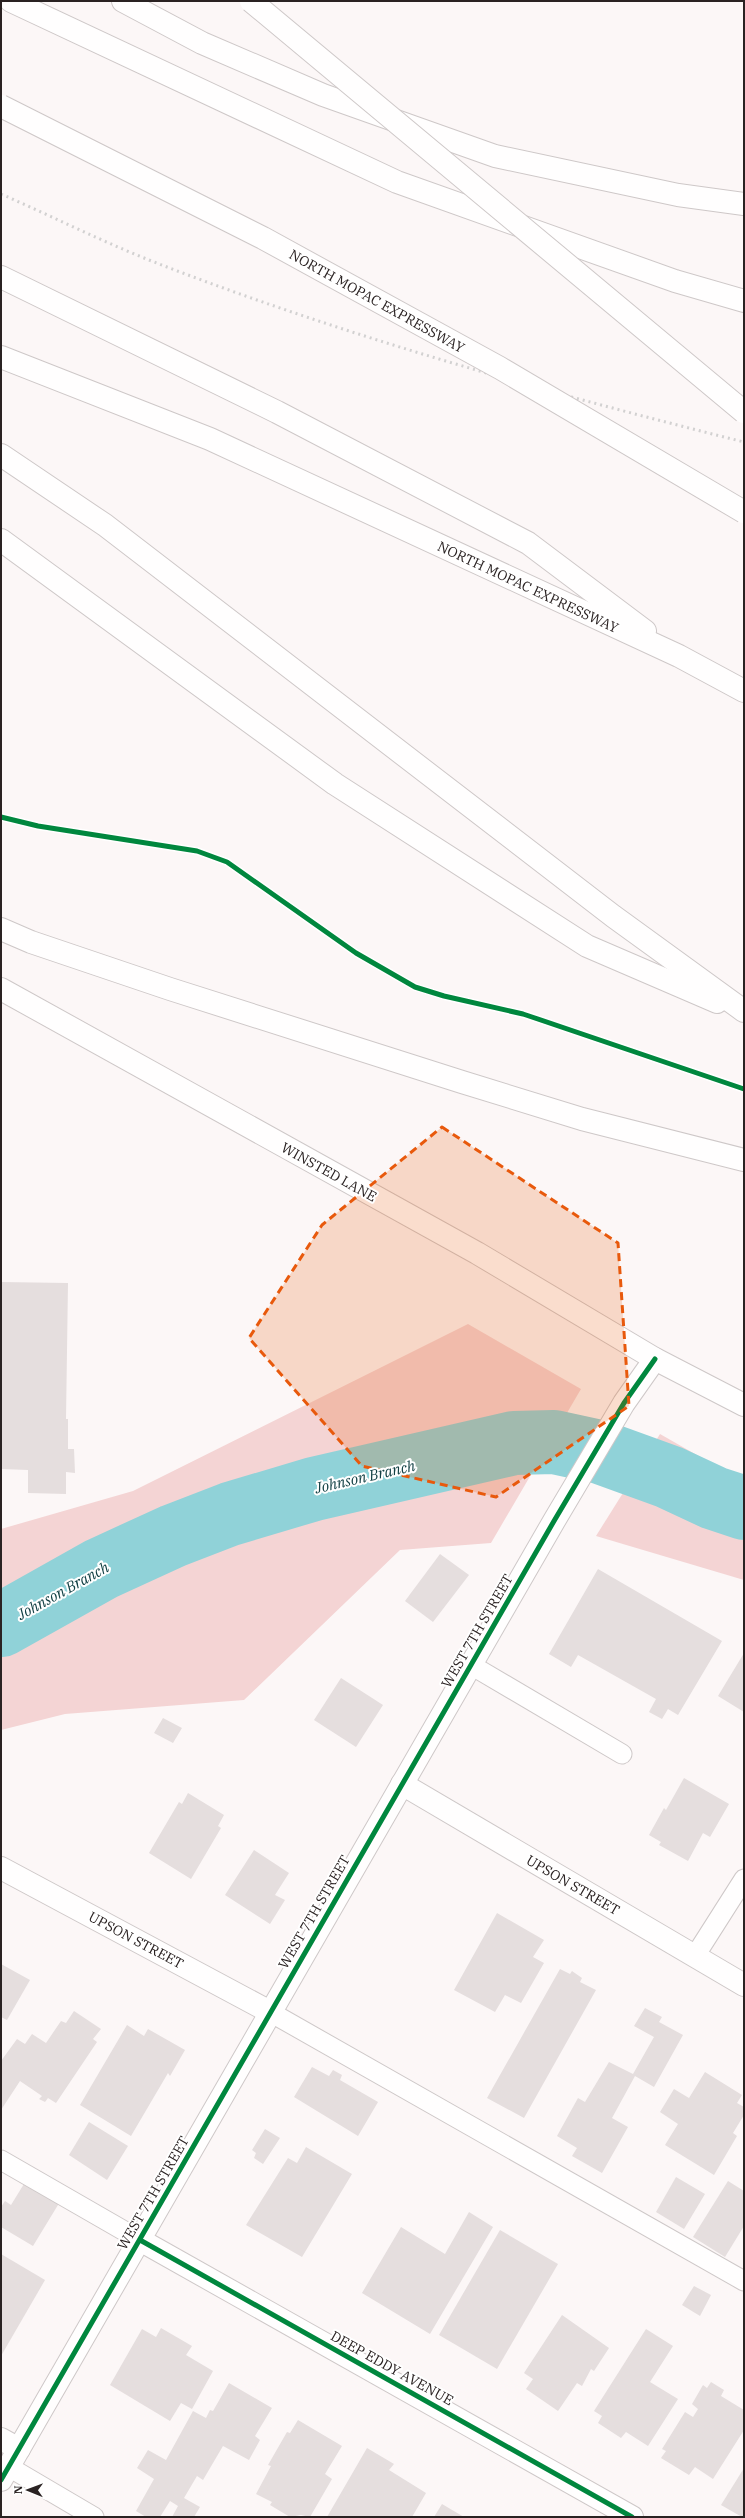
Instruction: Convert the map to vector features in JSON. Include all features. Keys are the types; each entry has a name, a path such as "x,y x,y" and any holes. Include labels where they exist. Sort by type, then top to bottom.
{"main road":[{"path":"11,1 397,182 675,282 744,301"},
{"path":"23,1 55,21"},
{"path":"123,1 202,43 323,95 495,156 678,195 744,204"},
{"path":"251,1 744,412"},
{"name":"NORTH MOPAC EXPRESSWAY","path":"1,106 263,238 486,360 744,512"},
{"path":"1,277 277,412 528,544 680,656"},
{"name":"NORTH MOPAC EXPRESSWAY","path":"1,357 210,439 680,656 744,691"},
{"path":"1,455 105,525 613,916 744,1012"},
{"path":"1,540 335,784 580,942 744,1012"},
{"path":"1,929 31,942 170,990 454,1080 582,1119 744,1160"},
{"name":"WINSTED LANE","path":"1,990 476,1253 655,1359 744,1405"},
{"name":"WEST 7TH STREET","path":"7,2459 140,2240 554,1521 624,1403 655,1359"},
{"name":"UPSON STREET","path":"402,1784 744,1985"},
{"name":"UPSON STREET","path":"1,1868 270,2012"},
{"name":"DEEP EDDY AVENUE","path":"140,2240 632,2517"}],"lane":[{"path":"471,1665 622,1754"},
{"path":"695,1956 744,1879"},
{"path":"270,2012 744,2281"},
{"path":"1,2160 140,2240"},
{"path":"7,2459 94,2517"}],"highlighted area":[{"path":"442,1127 618,1243 629,1406 496,1497 362,1466 249,1338 322,1225"}],"shaded area":[{"path":"468,1324 581,1389 491,1543 400,1550 244,1700 65,1714 1,1730 1,1529 133,1491"},
{"path":"660,1434 744,1482 744,1580 596,1536"}],"building":[{"path":"1,1282 68,1283 66,1419 68,1419 68,1449 74,1449 75,1473 66,1472 66,1494 28,1493 28,1470 1,1469"},
{"path":"440,1554 469,1575 433,1622 405,1601"},
{"path":"598,1569 722,1641 678,1715 668,1709 662,1719 649,1712 656,1699 578,1655 571,1667 549,1654"},
{"path":"744,1653 744,1712 718,1696"},
{"path":"341,1678 383,1705 356,1747 314,1720"},
{"path":"163,1718 182,1728 173,1743 154,1733"},
{"path":"684,1778 729,1804 710,1837 703,1833 688,1861 659,1845 661,1842 649,1835 664,1808 666,1810"},
{"path":"188,1793 224,1815 218,1826 221,1828 191,1879 149,1853 179,1802 182,1804"},
{"path":"254,1850 289,1873 275,1895 285,1900 270,1924 225,1895"},
{"path":"497,1913 544,1940 533,1957 544,1963 521,2003 505,1995 495,2012 454,1990"},
{"path":"1,1964 30,1980 7,2020 1,2017"},
{"path":"560,1969 570,1974 572,1971 582,1978 580,1982 596,1990 524,2118 487,2098"},
{"path":"645,2008 662,2017 659,2022 683,2035 654,2087 635,2076 612,2118 628,2127 602,2173 572,2156 577,2148 557,2136 578,2098 585,2102 609,2062 633,2074 654,2037 634,2026"},
{"path":"74,2011 101,2029 93,2039 97,2042 56,2103 48,2098 45,2102 39,2099 42,2096 20,2081 1,2110 1,2061 17,2039 25,2044 32,2034 46,2043 61,2021 66,2023"},
{"path":"127,2025 144,2036 148,2029 185,2050 170,2076 168,2073 131,2136 80,2105"},
{"path":"312,2067 329,2076 333,2070 342,2075 340,2080 378,2102 358,2136 294,2097"},
{"path":"705,2072 742,2095 737,2103 744,2107 744,2115 733,2133 737,2136 714,2175 665,2145 678,2124 660,2112 674,2089 689,2098"},
{"path":"89,2122 128,2146 107,2180 69,2155"},
{"path":"265,2129 280,2138 263,2164 254,2158 256,2153 252,2150"},
{"path":"306,2147 352,2174 302,2257 246,2225 288,2158 297,2163"},
{"path":"676,2177 705,2194 684,2229 656,2212"},
{"path":"27,2179 61,2200 33,2246 1,2227 1,2207 5,2201 11,2205"},
{"path":"728,2181 744,2191 744,2226 725,2257 693,2237"},
{"path":"469,2212 493,2227 430,2334 362,2293 401,2227 445,2254"},
{"path":"500,2230 558,2264 497,2369 439,2335"},
{"path":"1,2254 45,2280 1,2356"},
{"path":"694,2286 711,2295 700,2316 682,2305"},
{"path":"562,2315 609,2348 594,2371 591,2369 582,2386 577,2383 558,2411 526,2389 533,2379 524,2373"},
{"path":"161,2328 192,2346 186,2355 213,2371 192,2409 181,2403 170,2421 110,2385 142,2329 156,2337"},
{"path":"646,2329 673,2346 650,2382 678,2399 648,2446 626,2432 621,2438 598,2423 602,2416 594,2411"},
{"path":"711,2382 724,2390 721,2396 744,2410 744,2430 713,2479 695,2467 689,2475 661,2458 666,2451 662,2449 685,2412 693,2417 698,2409 692,2404 703,2385 707,2388"},
{"path":"229,2383 272,2408 255,2436 260,2440 249,2460 223,2446 203,2480 197,2476 184,2498 200,2507 194,2517 172,2517 178,2506 170,2501 160,2517 146,2517 136,2511 154,2479 137,2468 148,2450 166,2460 193,2411 206,2418 210,2410 213,2411"},
{"path":"298,2420 342,2446 325,2474 332,2479 310,2517 301,2515 290,2517 270,2505 272,2502 256,2494 271,2466 268,2465 287,2432 290,2433"},
{"path":"367,2448 394,2464 389,2470 426,2493 412,2517 327,2517"},
{"path":"744,2468 744,2517 742,2517 721,2505"},
{"path":"442,2504 464,2517 434,2517"}],"waterway":[{"name":"Johnson Branch","path":"1,1625 101,1569 173,1536 230,1514 314,1489 514,1443 554,1442 600,1452 669,1477 714,1498 744,1508"}],"railway":[{"path":"1,194 146,259 309,318 525,384 744,442"}],"cycle path":[{"path":"1,817 38,826 197,851 227,862 356,953 415,987 444,996 523,1014 744,1089"},
{"path":"1,2480 554,1521 624,1403 655,1359"},
{"path":"140,2240 632,2517"}]}
